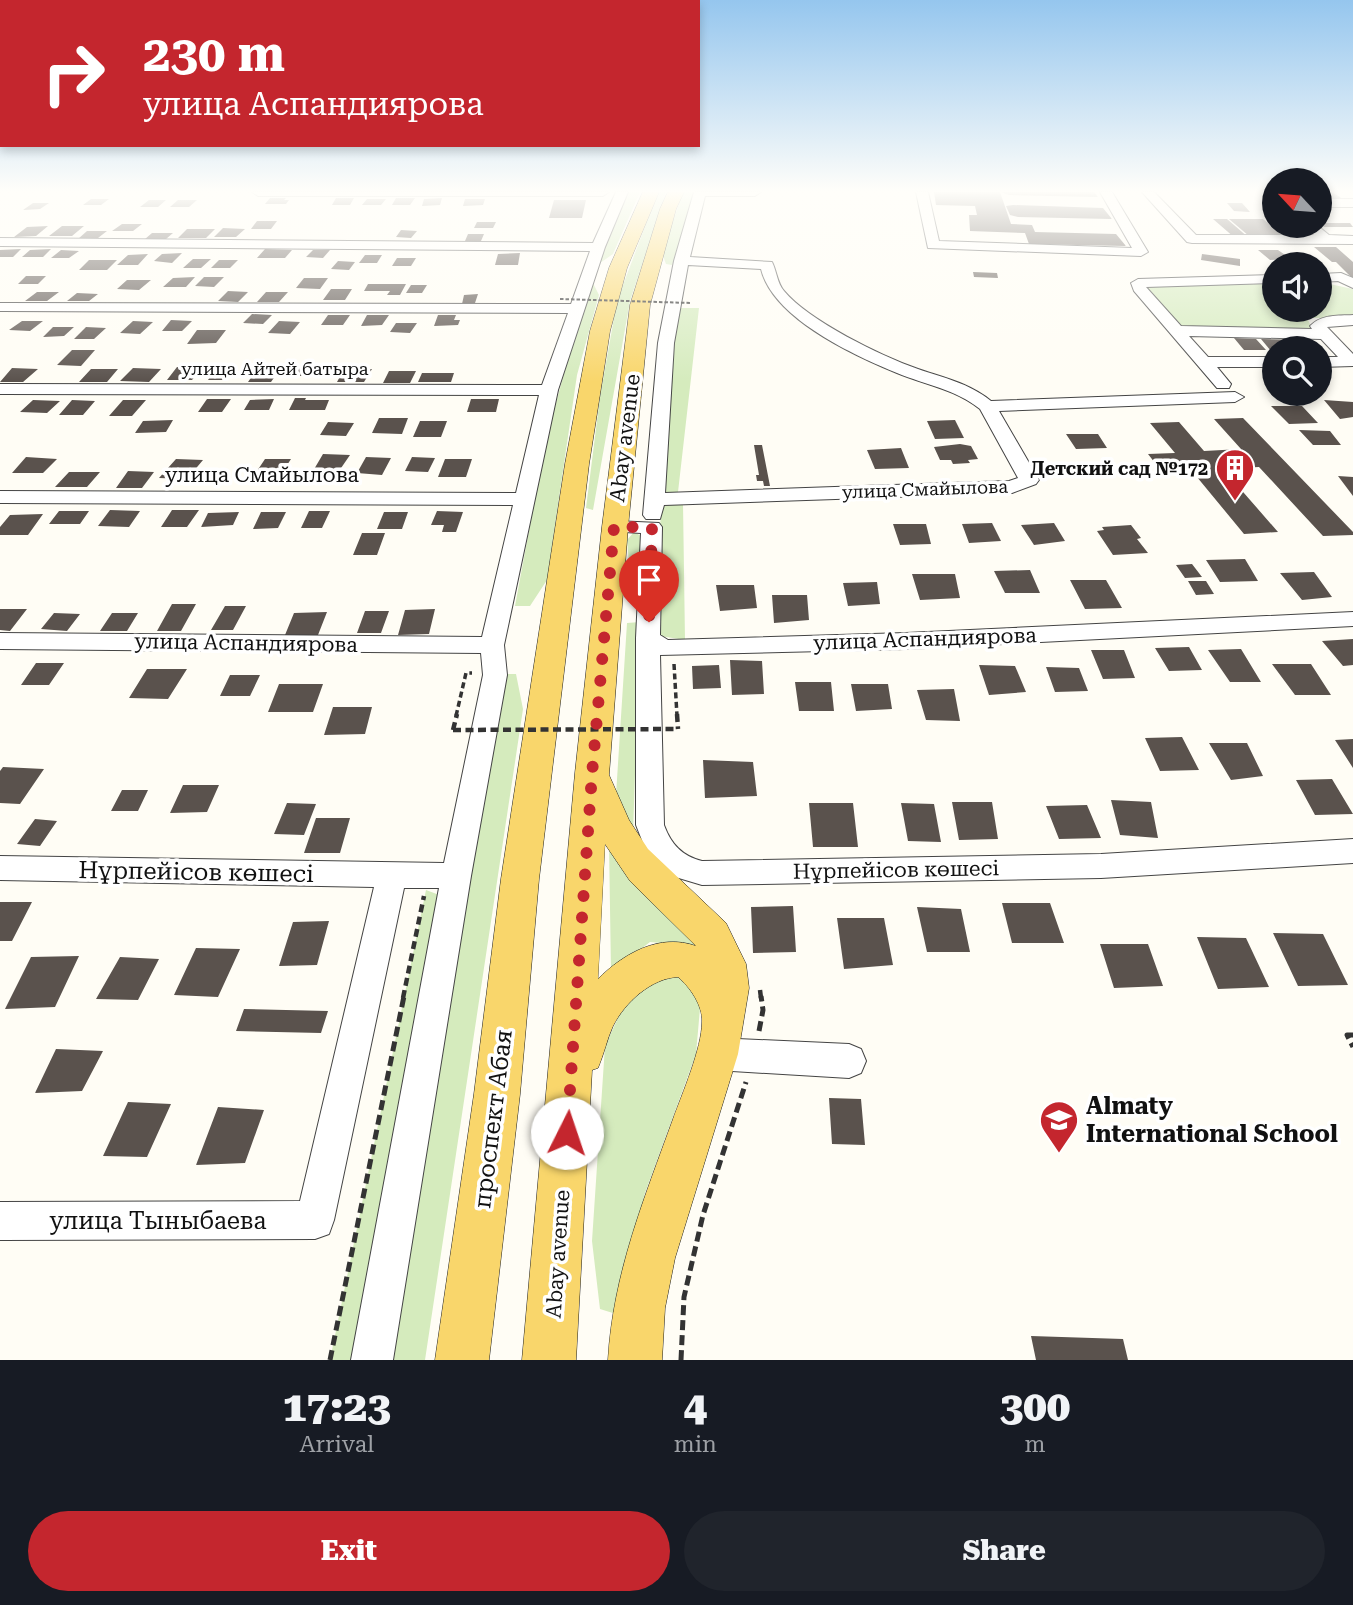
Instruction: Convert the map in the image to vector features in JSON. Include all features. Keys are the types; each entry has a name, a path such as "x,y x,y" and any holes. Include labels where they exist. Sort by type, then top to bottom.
{"main road":[{"name":"Abay avenue","path":"520,879 577,464 600,331 623,255"},
{"name":"Abay avenue","path":"549,1360 592,774 614,527 640,305 654,255"},
{"path":"592,774 624,846 643,870 698,918 716,940 727,966 728,976 729,996 720,1040 642,1283 635,1360"},
{"name":"проспект Абая","path":"463,1360 497,1094 520,879"},
{"path":"569,1110 588,1033 593,1023 604,1003 620,984 646,965 667,957 685,959 700,967 710,980 720,1040"}],"street":[{"path":"372,1360 442,877 495,675 492,645 568,304 588,255"},
{"path":"648,638 652,527 666,343 682,255"},
{"path":"681,261 767,265 773,286 783,298 827,332 903,370 971,391 987,406 1229,390 1139,288 1138,283 1262,279"},
{"path":"1332,277 1342,277 1353,284"},
{"path":"0,307 568,304"},
{"path":"1177,331 1322,334 1318,326 1320,323 1353,320"},
{"path":"1332,344 1351,362 1332,362"},
{"path":"1204,362 1262,362"},
{"name":"улица Айтей батыра","path":"0,389 549,390"},
{"name":"улица Смайылова","path":"654,499 1012,487 1029,480 987,406"},
{"name":"улица Смайылова","path":"0,498 523,499"},
{"path":"614,527 652,527"},
{"name":"улица Аспандиярова","path":"648,638 655,644 669,648 906,641 1353,619"},
{"name":"Нұрпейісов көшесі","path":"648,638 650,825 654,841 667,859 682,869 702,873 1101,866 1353,851"},
{"name":"улица Аспандиярова","path":"0,641 492,645"},
{"name":"Нұрпейісов көшесі","path":"0,868 442,877"},
{"name":"улица Тыныбаева","path":"0,1221 315,1220 392,875"},
{"path":"720,1040 849,1061"}],"path":[{"path":"568,304 691,303"},
{"path":"467,673 453,730 678,729 674,665"},
{"path":"330,1360 442,877"},
{"path":"1353,1035 1348,1035 1353,1047"}],"green space":[{"path":"602,255 611,255 600,263"},
{"path":"634,255 645,255 630,301 593,510 586,508 600,397 617,301"},
{"path":"663,255 675,255 672,265 666,264"},
{"path":"1262,282 1262,322 1309,322 1313,330 1180,327 1144,286"},
{"path":"589,283 593,283 599,295 577,375 547,580 530,606 515,606 546,439"},
{"path":"1332,285 1353,289 1353,318 1332,318"},
{"path":"672,308 699,308 678,492 654,492"},
{"path":"683,503 685,640 660,636 658,573 661,508 669,504"},
{"path":"634,532 643,537 639,574 630,574 627,540"},
{"path":"640,622 633,835 616,795 627,623"},
{"path":"504,674 516,674 523,709 425,1360 393,1360"},
{"path":"609,844 700,935 723,981 693,946 650,942 611,972"},
{"path":"426,890 442,896 352,1360 330,1360"},
{"path":"682,972 701,997 696,1054 645,1193 616,1314 600,1309 592,1241 605,1046 630,992"}],"building":[{"path":"24,255 45,255 43,257 22,257"},
{"path":"54,255 73,255 69,258 51,258"},
{"path":"127,255 147,255 138,265 117,265"},
{"path":"160,255 180,255 172,263 154,261"},
{"path":"259,255 287,255 285,258 257,258"},
{"path":"308,255 325,255 323,258 306,257"},
{"path":"365,255 382,255 377,263 359,263"},
{"path":"498,255 520,255 518,265 495,265"},
{"path":"1202,255 1240,259 1240,266 1201,260"},
{"path":"1332,255 1346,255 1353,262 1353,279 1336,262 1332,262"},
{"path":"397,258 416,258 411,266 392,266"},
{"path":"193,259 211,259 201,268 183,268"},
{"path":"89,260 117,260 107,270 79,270"},
{"path":"219,260 238,260 230,268 211,268"},
{"path":"338,261 355,262 349,270 331,269"},
{"path":"973,272 997,273 998,278 974,277"},
{"path":"26,276 46,276 38,284 18,284"},
{"path":"195,277 186,287 163,287 173,278"},
{"path":"204,277 224,277 214,287 195,286"},
{"path":"304,278 328,278 320,289 296,288"},
{"path":"127,280 151,280 139,290 117,289"},
{"path":"368,284 406,284 400,295 387,295 390,291 364,291"},
{"path":"411,285 427,285 422,293 406,293"},
{"path":"331,289 352,289 345,300 323,300"},
{"path":"228,291 248,292 238,302 218,301"},
{"path":"37,292 59,292 47,301 25,301"},
{"path":"266,292 288,292 279,302 257,302"},
{"path":"77,293 98,294 89,301 67,301"},
{"path":"478,294 475,303 462,304 464,295"},
{"path":"252,314 272,315 263,324 243,323"},
{"path":"328,315 350,315 343,325 321,325"},
{"path":"367,315 389,315 382,325 361,326"},
{"path":"438,315 456,315 454,320 460,320 458,325 434,326"},
{"path":"171,320 192,321 182,331 162,331"},
{"path":"22,321 43,321 30,331 9,330"},
{"path":"133,321 153,322 140,334 120,333"},
{"path":"279,321 300,322 290,334 268,333"},
{"path":"396,323 417,323 410,333 390,332"},
{"path":"53,327 74,327 64,336 43,337"},
{"path":"86,327 106,328 94,339 74,339"},
{"path":"197,330 226,330 216,343 187,344"},
{"path":"1234,338 1256,339 1262,346 1262,350 1244,350"},
{"path":"72,350 95,350 81,366 57,365"},
{"path":"297,365 325,365 319,376 291,376"},
{"path":"177,367 202,367 192,380 167,380"},
{"path":"12,368 38,369 23,382 0,382"},
{"path":"133,368 161,369 149,382 120,381"},
{"path":"91,369 118,369 107,382 79,382"},
{"path":"344,369 372,369 364,382 337,382"},
{"path":"214,371 234,371 228,380 208,380"},
{"path":"389,371 416,371 410,383 383,383"},
{"path":"255,372 278,372 271,382 248,382"},
{"path":"422,373 454,373 451,382 418,382"},
{"path":"295,398 329,400 325,410 289,410"},
{"path":"207,399 231,399 222,412 198,412"},
{"path":"274,399 269,410 244,410 250,400"},
{"path":"471,399 499,399 496,412 467,412"},
{"path":"33,400 60,401 47,413 20,412"},
{"path":"72,400 95,401 83,415 59,415"},
{"path":"123,400 146,400 132,416 109,416"},
{"path":"1332,401 1353,402 1353,417 1340,419 1329,406 1332,406"},
{"path":"1271,406 1302,406 1318,423 1289,424"},
{"path":"379,418 408,418 402,434 372,433"},
{"name":"Детский сад №172","path":"1243,418 1353,535 1323,536 1259,467 1223,469 1278,532 1244,534 1192,471 1162,472 1148,454 1175,453 1150,423 1179,422 1204,451 1241,449 1214,419"},
{"path":"173,420 166,432 135,433 143,421"},
{"path":"955,420 964,438 935,439 927,421"},
{"path":"420,421 447,421 441,437 413,437"},
{"path":"328,422 354,423 346,436 320,435"},
{"path":"1299,430 1330,431 1341,445 1313,445"},
{"path":"1066,434 1098,434 1107,448 1076,449"},
{"path":"960,444 971,446 978,459 968,460 970,463 953,464 951,460 940,460 934,447"},
{"path":"754,445 762,445 770,486 764,486 763,481 757,481 756,475 759,475"},
{"path":"901,448 909,468 875,469 867,450"},
{"path":"323,454 350,455 339,471 313,471"},
{"path":"26,457 57,459 43,473 12,473"},
{"path":"366,457 391,458 382,475 357,473"},
{"path":"412,457 435,458 428,472 405,471"},
{"path":"176,459 203,460 187,479 159,478"},
{"path":"265,459 291,459 280,476 253,477"},
{"path":"445,459 472,459 466,477 438,477"},
{"path":"128,471 154,472 142,488 116,488"},
{"path":"69,472 100,472 87,487 55,487"},
{"path":"1338,476 1353,477 1353,496"},
{"path":"110,510 140,511 129,527 98,526"},
{"path":"172,510 199,510 187,527 161,527"},
{"path":"59,511 89,511 80,524 49,524"},
{"path":"309,511 330,511 322,528 301,528"},
{"path":"437,511 463,512 456,532 442,532 444,525 431,525"},
{"path":"239,512 233,525 201,527 208,513"},
{"path":"261,512 286,512 278,528 253,529"},
{"path":"384,512 408,512 402,529 377,529"},
{"path":"43,514 28,535 0,535 0,527 10,515"},
{"path":"992,523 1001,541 969,543 962,524"},
{"path":"1054,523 1065,541 1034,545 1021,525"},
{"path":"893,524 926,524 931,544 900,545"},
{"path":"1131,525 1141,538 1137,539 1148,553 1113,555 1097,531 1104,530 1102,527"},
{"path":"362,533 385,533 377,555 353,555"},
{"path":"1245,559 1258,581 1220,582 1206,560"},
{"path":"1192,564 1202,577 1185,578 1176,565"},
{"path":"1030,570 1040,593 1005,593 994,571"},
{"path":"1314,572 1332,597 1302,600 1280,573"},
{"path":"912,574 955,574 960,598 920,600"},
{"path":"1070,580 1106,580 1122,608 1085,609"},
{"path":"1188,581 1206,581 1214,594 1196,595"},
{"path":"877,582 880,604 848,606 843,583"},
{"path":"716,585 754,585 757,608 720,611"},
{"path":"772,595 807,595 809,620 774,623"},
{"path":"172,604 196,604 181,631 157,631"},
{"path":"225,606 246,606 233,630 211,630"},
{"path":"0,609 27,609 10,631 0,630"},
{"path":"435,609 429,634 398,635 405,610"},
{"path":"365,611 389,611 381,633 357,633"},
{"path":"327,612 318,635 285,635 294,613"},
{"path":"54,613 80,614 67,631 41,629"},
{"path":"112,613 138,613 127,631 100,631"},
{"path":"1353,639 1353,665 1343,666 1322,641"},
{"path":"1189,647 1202,670 1169,671 1155,648"},
{"path":"1241,649 1261,682 1230,682 1208,650"},
{"path":"1091,650 1124,650 1135,678 1103,679"},
{"path":"730,660 762,661 764,694 732,695"},
{"path":"36,663 64,663 49,685 21,685"},
{"path":"1272,664 1311,664 1331,695 1295,695"},
{"path":"719,665 721,688 693,689 692,666"},
{"path":"979,665 1015,666 1026,692 989,695"},
{"path":"1046,667 1079,668 1088,691 1055,692"},
{"path":"147,669 187,669 168,699 129,698"},
{"path":"230,675 260,675 250,696 220,696"},
{"path":"795,682 831,682 834,711 799,711"},
{"path":"279,684 323,684 313,712 268,712"},
{"path":"851,684 888,684 892,709 856,711"},
{"path":"954,689 960,721 926,720 917,690"},
{"path":"333,707 372,707 365,734 324,735"},
{"path":"1182,737 1199,770 1160,771 1145,738"},
{"path":"1353,739 1353,768 1335,740"},
{"path":"1209,743 1247,743 1263,776 1231,780"},
{"path":"703,760 753,762 757,796 705,798"},
{"path":"3,767 44,769 20,804 0,803 0,771"},
{"path":"1332,779 1353,814 1315,815 1296,780"},
{"path":"183,785 219,785 207,812 170,813"},
{"path":"122,790 148,790 138,811 111,811"},
{"path":"1111,800 1151,802 1158,838 1120,835"},
{"path":"952,802 992,802 998,839 959,840"},
{"path":"287,803 316,804 304,835 274,834"},
{"path":"809,803 853,803 858,847 813,847"},
{"path":"901,803 934,804 941,842 908,841"},
{"path":"1087,805 1101,838 1059,839 1046,806"},
{"path":"316,818 350,818 340,853 304,853"},
{"path":"35,819 57,821 40,846 17,844"},
{"path":"0,902 32,902 12,941 0,941"},
{"path":"1002,903 1050,903 1064,943 1012,943"},
{"path":"793,906 796,952 753,953 751,907"},
{"path":"917,907 961,909 970,952 927,952"},
{"path":"837,918 884,918 893,965 844,969"},
{"path":"329,921 317,965 279,966 293,922"},
{"path":"1273,933 1323,934 1348,985 1298,986"},
{"path":"1197,937 1246,938 1269,987 1218,989"},
{"path":"1100,944 1148,944 1163,986 1114,988"},
{"path":"196,948 240,949 218,997 174,995"},
{"path":"79,956 55,1007 5,1009 31,957"},
{"path":"120,957 159,959 138,1000 96,999"},
{"path":"244,1009 328,1011 321,1033 236,1031"},
{"path":"56,1049 103,1051 82,1091 35,1093"},
{"path":"829,1098 861,1099 865,1145 832,1144"},
{"path":"128,1102 171,1104 147,1157 103,1156"},
{"path":"218,1107 264,1110 245,1163 196,1165"},
{"path":"1031,1336 1123,1339 1128,1360 1036,1360"}],"place":[{"name":"Детский сад №172","path":"1235,502"},
{"name":"Almaty International School","path":"1059,1154"}],"route":[{"path":"567,1133 592,774 614,527 652,527 649,622"}]}
